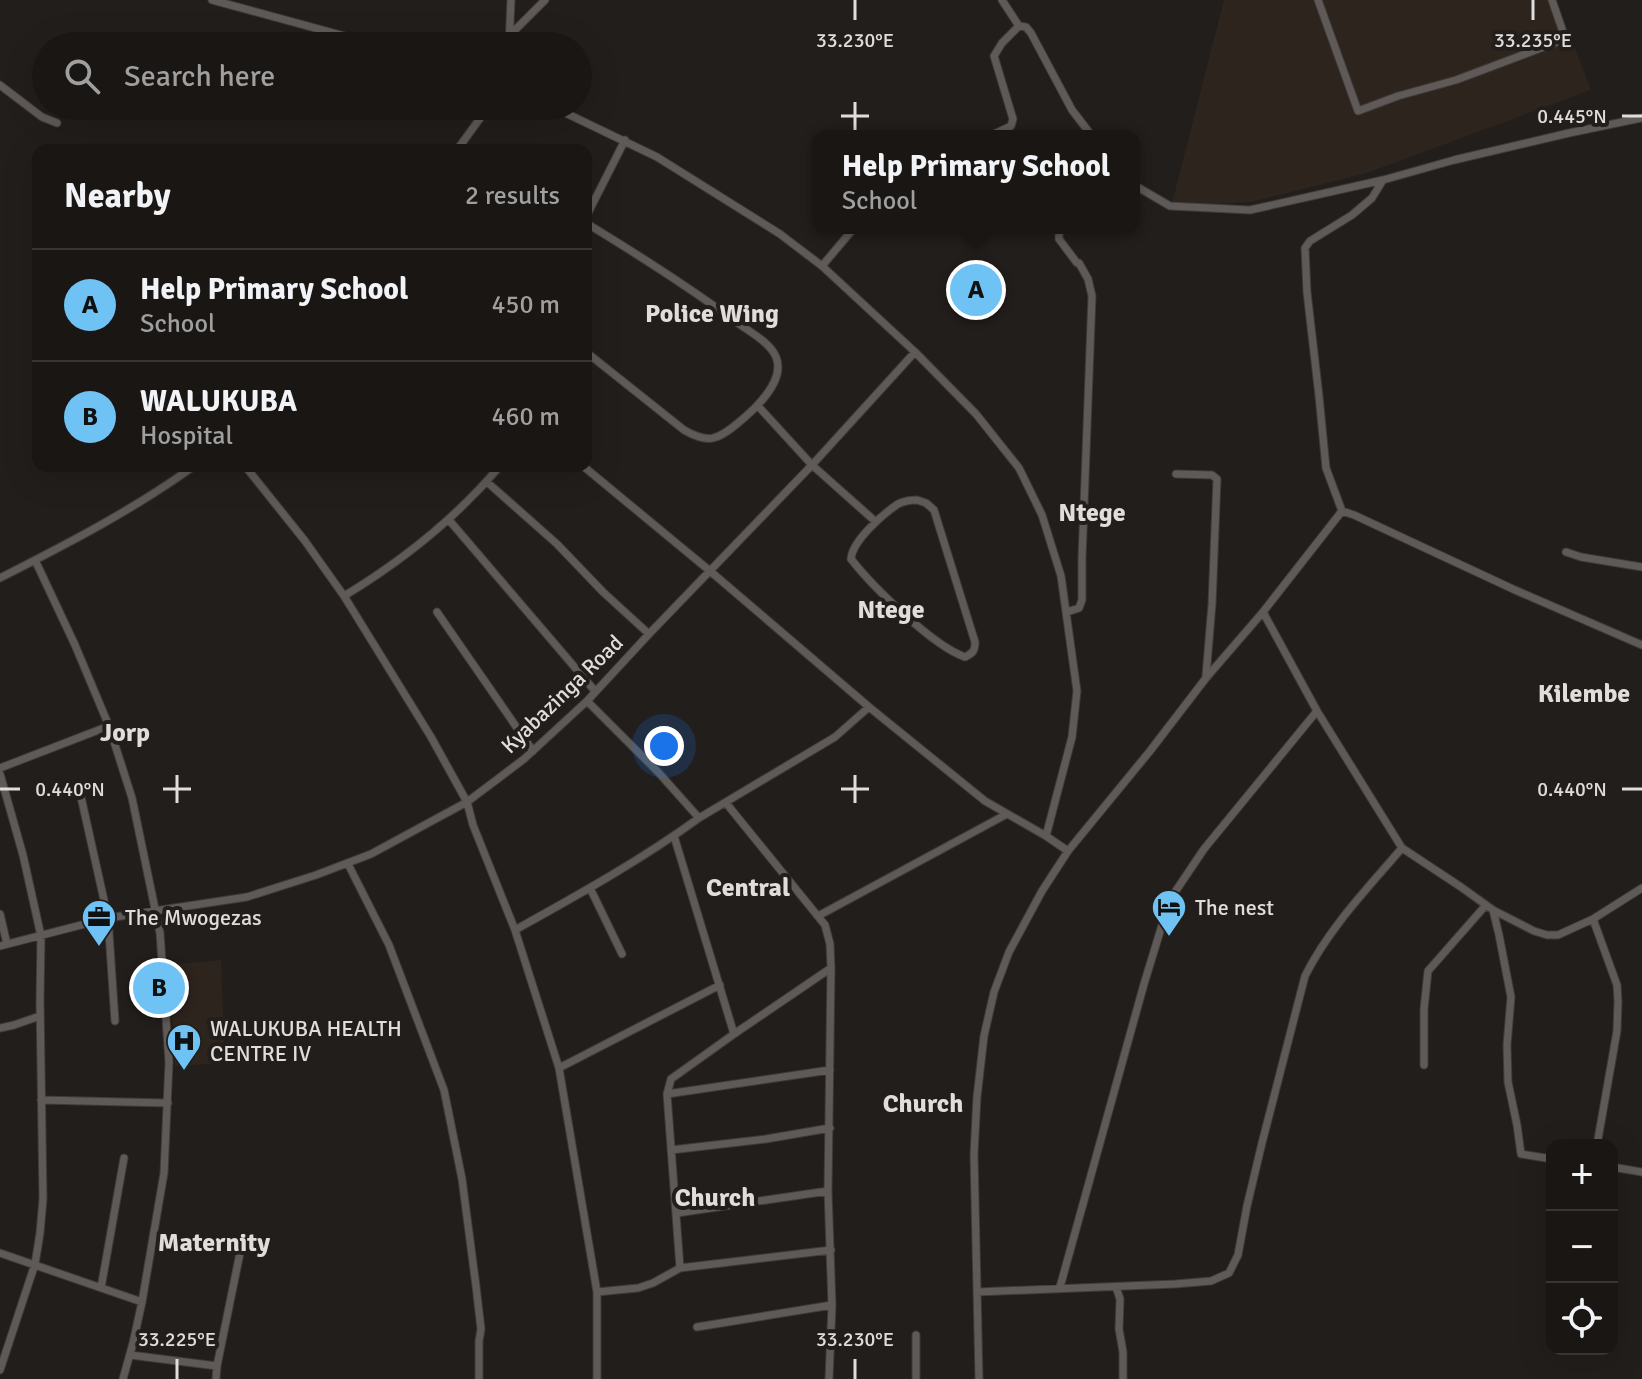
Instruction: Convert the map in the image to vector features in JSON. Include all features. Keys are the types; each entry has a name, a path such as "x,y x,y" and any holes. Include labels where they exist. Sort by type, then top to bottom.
{"street":[{"path":"212,0 330,32"},
{"path":"510,32 511,0"},
{"path":"513,32 545,0"},
{"path":"1002,0 1019,26 1026,27 1031,33 1072,110 1087,130"},
{"path":"1318,0 1358,111 1456,80 1557,42 1562,29 1552,0"},
{"path":"1004,130 1013,123 1012,113 994,56 1019,26"},
{"path":"0,85 32,109"},
{"path":"1140,188 1170,206 1250,210 1642,118"},
{"path":"50,120 57,123"},
{"path":"461,144 479,120"},
{"path":"581,120 657,157 738,206 822,266 915,352 976,414 1019,468 1042,515 1061,576 1077,691 1072,737 1046,836"},
{"path":"592,208 625,140"},
{"path":"1342,511 1326,468 1305,248 1310,241 1352,215 1372,198 1383,180"},
{"path":"592,224 694,292 768,347 776,357 778,366 775,380 758,406 719,437 710,439 684,430 592,357"},
{"path":"822,266 849,234"},
{"path":"1059,234 1059,239 1088,279 1092,296 1082,600 1079,608 1067,612"},
{"name":"Kyabazinga Road","path":"3,945 108,918 247,897 348,864 467,802 533,751 587,701 915,352"},
{"path":"758,406 812,465 876,522"},
{"path":"0,578 88,532 186,472"},
{"path":"250,472 344,596 431,737 467,802 473,825 515,930 559,1068 597,1292 597,1379"},
{"path":"344,596 449,520 495,472"},
{"path":"590,472 985,801 1068,851"},
{"path":"1176,474 1212,475 1217,479 1206,678"},
{"path":"487,482 557,544 649,634"},
{"path":"908,501 926,503 934,510 975,642 973,654 965,657 949,650 900,610 853,561 852,553 876,522 900,503 908,501"},
{"path":"979,1379 974,1154 979,1065 994,992 1009,952 1068,851 1342,511"},
{"path":"1342,511 1642,645"},
{"path":"449,520 595,691"},
{"path":"1566,552 1642,567"},
{"path":"35,560 109,726 132,798 160,933 169,1062 164,1173 142,1302 123,1379"},
{"path":"437,612 533,751"},
{"path":"1263,612 1317,711 1402,848 1489,907 1547,935 1558,935 1593,919 1642,888"},
{"path":"587,701 699,818"},
{"path":"515,930 590,888 699,818 835,737 869,707"},
{"path":"1060,1287 1166,912 1175,892 1204,849 1317,711"},
{"path":"0,1370 35,1264 43,1199 41,936 0,771 109,726"},
{"path":"81,797 108,918 115,1021"},
{"path":"726,803 818,916 828,933 831,968 828,1191 832,1305 829,1379"},
{"path":"818,916 1007,814"},
{"path":"674,836 734,1034"},
{"path":"977,1292 1211,1281 1229,1273 1235,1265 1262,1143 1305,976 1335,927 1402,848"},
{"path":"348,864 389,945 444,1090 462,1179 476,1286 481,1329 479,1379"},
{"path":"590,888 622,954"},
{"path":"1424,1065 1424,998 1428,971 1489,907"},
{"path":"1489,907 1511,997 1508,1082 1521,1154 1546,1158"},
{"path":"0,914 3,945"},
{"path":"1593,919 1617,985 1618,1001 1617,1031 1598,1139"},
{"path":"680,1268 667,1094 671,1079 831,968"},
{"path":"559,1068 720,985"},
{"path":"0,1028 40,1016"},
{"path":"667,1094 830,1070"},
{"path":"41,1100 168,1103"},
{"path":"671,1150 830,1128"},
{"path":"101,1288 124,1158"},
{"path":"1618,1168 1642,1172"},
{"path":"677,1213 828,1191"},
{"path":"216,1379 241,1248"},
{"path":"597,1292 638,1288 680,1268 831,1250"},
{"path":"0,1253 142,1302"},
{"path":"1116,1287 1120,1299 1123,1379"},
{"path":"697,1327 832,1305"},
{"path":"916,1335 916,1379"},
{"path":"130,1355 217,1366"}],"shaded area":[{"path":"1224,0 1556,0 1591,90 1367,173 1251,202 1171,207"},
{"path":"221,960 225,1063 175,1066 169,965"}],"place":[{"name":"Help Primary School","path":"976,290"},
{"name":"The nest","path":"1169,938"},
{"name":"The Mwogezas","path":"99,948"},
{"name":"WALUKUBA","path":"159,988"},
{"name":"WALUKUBA HEALTH CENTRE IV","path":"184,1072"}],"district":[{"name":"Police Wing","path":"712,314"},
{"name":"Ntege","path":"1092,513"},
{"name":"Ntege","path":"891,610"},
{"name":"Kilembe","path":"1584,694"},
{"name":"Jorp","path":"125,733"},
{"name":"Central","path":"748,888"},
{"name":"Church","path":"923,1104"},
{"name":"Church","path":"715,1198"},
{"name":"Maternity","path":"214,1243"}]}
